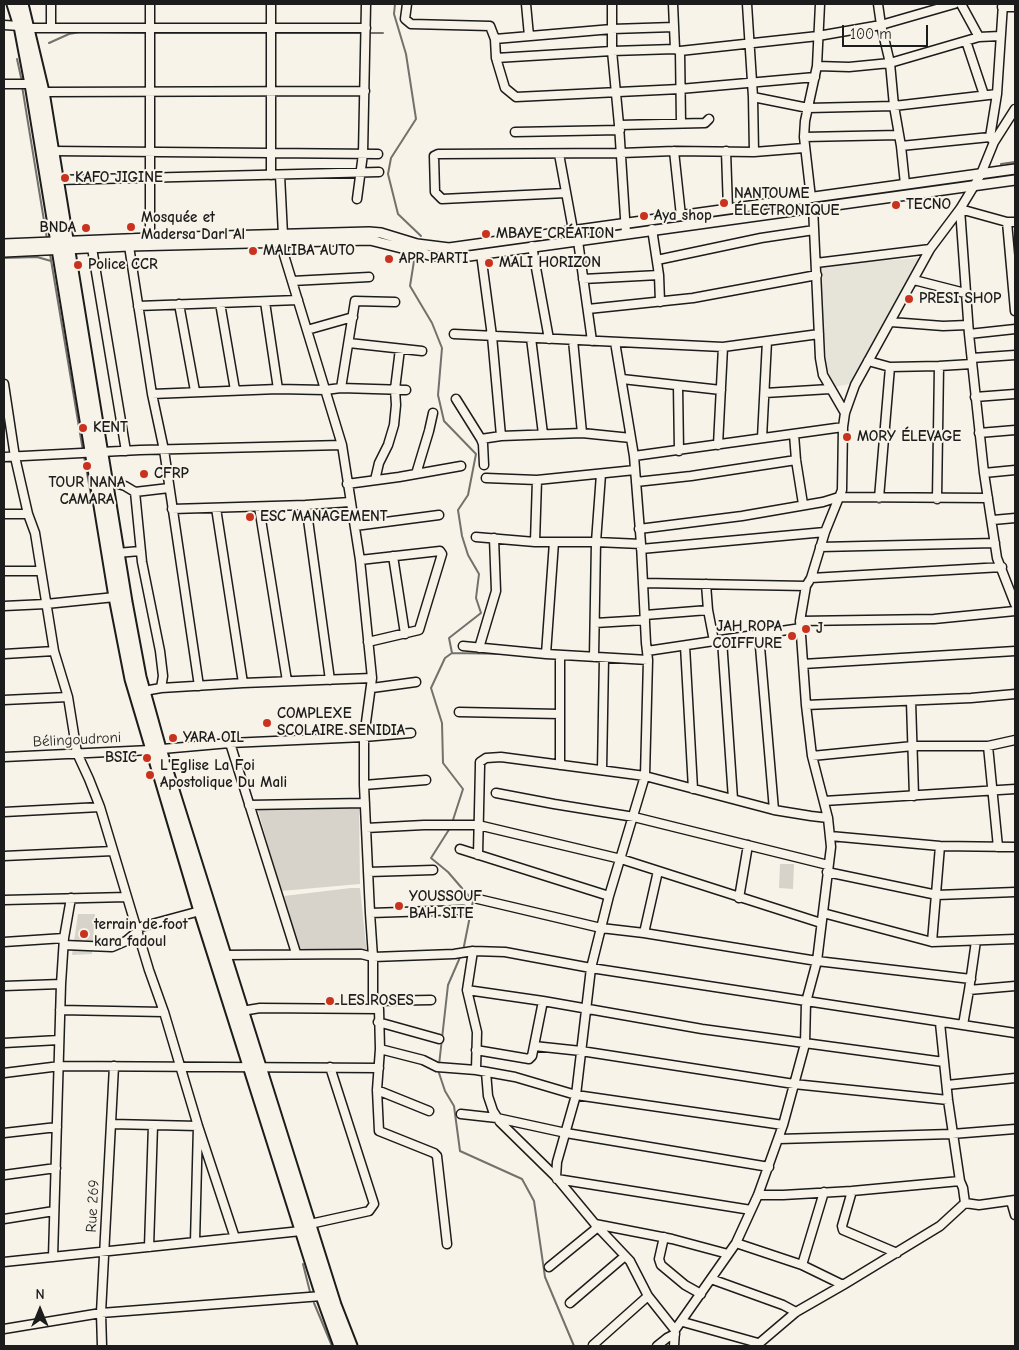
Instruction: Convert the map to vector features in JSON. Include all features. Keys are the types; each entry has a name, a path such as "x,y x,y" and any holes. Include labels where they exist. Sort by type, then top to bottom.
{"highway":[{"path":"13,4 25,27 43,92 57,180 63,246"},
{"path":"22,4 31,84 63,246 96,453 115,596 131,679 225,955 242,1011 255,1067"},
{"path":"96,453 106,480 117,552 155,750 200,911 255,1067 306,1228 351,1346"},
{"path":"306,1228 322,1296 340,1346"}],"main road":[{"path":"4,244 92,248 370,232 381,233 418,244 449,248 1015,169"},
{"path":"4,252 150,238 283,238 370,240 433,256 469,256 1015,180"}],"street":[{"path":"50,28 51,4"},
{"path":"150,4 150,238"},
{"path":"270,4 271,175"},
{"path":"357,199 363,154 366,4"},
{"path":"407,4 405,19 411,24 490,26 495,39 496,58 505,88 516,97 680,89 815,77"},
{"path":"526,4 529,36"},
{"path":"612,4 612,51 620,128 626,233"},
{"path":"673,4 681,123"},
{"path":"747,4 753,97 754,152"},
{"path":"811,198 804,137 817,66 820,4"},
{"path":"878,4 890,63 905,184"},
{"path":"496,58 612,51 677,50 818,36 881,25 954,4"},
{"path":"960,4 979,37"},
{"path":"657,1346 675,1332 683,1322 736,1243 769,1168 806,1044 806,1002 817,961 830,836 828,818 812,756 806,705 801,625 806,586 811,578 825,532 842,490 843,427 845,412 855,385 930,249 960,209 981,174 992,140 1003,5 1015,6"},
{"path":"4,25 50,28 366,28"},
{"path":"495,39 612,29 674,27"},
{"path":"817,66 849,67 890,63 979,37 1000,36"},
{"path":"966,41 984,95"},
{"path":"4,84 31,84"},
{"path":"43,92 364,91"},
{"path":"753,97 808,108 894,106 997,94"},
{"path":"901,146 992,140 1015,109"},
{"path":"515,132 706,123 709,120"},
{"path":"804,137 899,135"},
{"path":"566,193 442,199 435,192 434,156 438,154 559,154 674,151 754,152 804,148"},
{"path":"52,151 378,154"},
{"path":"674,151 681,216"},
{"path":"726,151 728,209"},
{"path":"559,154 573,230"},
{"path":"57,180 379,172"},
{"path":"280,174 284,255 340,433 360,560 372,678 364,737 364,785 374,957 373,1001 378,1010 380,1049 377,1090 379,1131 434,1153 437,1156 447,1244"},
{"path":"813,207 822,375 845,412"},
{"path":"960,209 1011,222 1015,311"},
{"path":"960,209 965,293 984,472 998,558 1015,604"},
{"path":"652,230 659,275 660,302"},
{"path":"657,260 761,238 814,230"},
{"path":"578,241 592,341"},
{"path":"129,246 152,394 164,450 199,686"},
{"path":"532,246 549,338"},
{"path":"92,248 126,451"},
{"path":"816,262 930,249"},
{"path":"481,254 492,336 500,436"},
{"path":"583,279 659,275"},
{"path":"588,310 693,298 817,275"},
{"path":"292,281 369,277"},
{"path":"914,280 965,293"},
{"path":"138,306 298,300"},
{"path":"341,388 355,300 395,302"},
{"path":"265,302 278,389"},
{"path":"220,303 235,390"},
{"path":"179,304 196,391"},
{"path":"307,330 353,317"},
{"path":"891,322 943,326 968,325"},
{"path":"969,334 1015,329"},
{"path":"454,334 723,347 819,334"},
{"path":"531,338 543,434"},
{"path":"573,340 582,434"},
{"path":"762,438 766,341"},
{"path":"556,1178 557,1162 576,1095 591,968 609,896 645,776 648,660 640,529 634,456 616,342"},
{"path":"349,343 422,351"},
{"path":"718,445 723,347"},
{"path":"375,480 379,463 388,445 394,426 395,389 400,349"},
{"path":"868,361 890,367 939,366 1015,355"},
{"path":"936,499 939,366"},
{"path":"879,498 890,367"},
{"path":"622,379 721,390"},
{"path":"622,379 721,390"},
{"path":"4,384 15,457 28,514 35,533 54,651 68,697 76,753 89,778 100,807 149,970 235,1238"},
{"path":"678,386 679,450"},
{"path":"152,394 196,391 325,390 341,388 406,390"},
{"path":"765,393 830,389"},
{"path":"975,397 1015,394"},
{"path":"456,399 481,439 484,465"},
{"path":"416,474 433,413"},
{"path":"634,456 843,427"},
{"path":"979,433 1015,430"},
{"path":"481,439 543,434 582,434 631,438"},
{"path":"794,434 796,460 804,504"},
{"path":"4,457 126,451 342,445"},
{"path":"636,482 691,476 796,460"},
{"path":"347,484 461,466"},
{"path":"486,478 537,480 635,470"},
{"path":"984,472 1015,470"},
{"path":"594,657 596,542 601,474"},
{"path":"106,480 125,486 135,492 169,488"},
{"path":"534,542 537,480"},
{"path":"135,492 140,551 160,651 163,676 161,688"},
{"path":"640,529 742,516 823,502 839,496 936,499 988,498"},
{"path":"172,509 350,502"},
{"path":"306,505 330,680"},
{"path":"259,507 287,681"},
{"path":"216,508 243,683"},
{"path":"4,514 28,514"},
{"path":"355,526 439,514"},
{"path":"993,520 1015,518"},
{"path":"476,537 534,542 596,542 641,547 825,532"},
{"path":"479,648 496,591 494,538"},
{"path":"546,654 554,542"},
{"path":"820,547 995,543"},
{"path":"117,552 140,551"},
{"path":"360,560 440,551 442,554 419,630 368,642"},
{"path":"393,556 405,634"},
{"path":"811,578 1002,567"},
{"path":"4,571 40,571"},
{"path":"1006,577 1015,576"},
{"path":"643,583 806,586"},
{"path":"706,584 708,610 718,640 732,799"},
{"path":"4,606 46,604 115,596"},
{"path":"595,622 708,610"},
{"path":"647,651 759,635 801,625 934,619 1015,611"},
{"path":"759,635 774,810"},
{"path":"463,646 546,654 648,660"},
{"path":"685,646 693,789"},
{"path":"4,654 54,651"},
{"path":"803,664 1015,651"},
{"path":"560,655 560,764"},
{"path":"602,770 604,658"},
{"path":"144,691 161,688 243,683 372,678"},
{"path":"372,688 416,682"},
{"path":"806,705 971,698 1015,694"},
{"path":"4,700 68,697"},
{"path":"911,701 914,796"},
{"path":"459,712 560,714"},
{"name":"Bélingoudroni","path":"4,757 155,750 230,743 411,733"},
{"path":"812,756 913,746 988,746 1015,740"},
{"path":"230,743 296,953"},
{"path":"988,746 998,847"},
{"path":"478,855 480,766 482,760 501,757 645,776 774,810 828,818"},
{"path":"364,785 426,780"},
{"path":"824,801 1015,790"},
{"path":"496,793 634,817 937,895 1015,892"},
{"path":"249,805 365,803"},
{"path":"4,812 100,807"},
{"path":"366,828 478,825 621,859 821,923"},
{"path":"830,836 940,846 1015,847"},
{"path":"739,898 748,845"},
{"path":"932,942 940,846"},
{"path":"460,849 609,896"},
{"path":"4,856 113,850"},
{"path":"368,872 433,870"},
{"path":"644,933 658,871"},
{"path":"53,1257 61,984 64,942 71,898"},
{"path":"4,900 127,898"},
{"path":"478,898 602,928 817,961 971,979"},
{"path":"370,913 463,910"},
{"path":"4,942 64,942 112,947 126,941 138,929 200,911"},
{"path":"823,913 932,942 1015,939"},
{"path":"964,1025 976,941"},
{"path":"225,955 296,953 361,954 374,957 454,954 473,951 505,952 591,968 1015,1033"},
{"path":"473,951 467,990 477,1032 476,1070"},
{"path":"4,986 61,984"},
{"path":"968,990 1015,986"},
{"path":"467,990 543,1001 702,1029 944,1062"},
{"path":"373,1001 431,1000"},
{"path":"476,1050 529,1059 532,1056 543,1001"},
{"path":"242,1011 260,1008 378,1010"},
{"path":"60,1010 164,1012"},
{"path":"378,1022 439,1039"},
{"path":"940,1023 952,1134 965,1203"},
{"path":"4,1043 60,1040"},
{"path":"534,1046 581,1051 794,1084 948,1100"},
{"path":"380,1049 423,1060 440,1068 476,1070 515,1077 576,1095 783,1126"},
{"path":"4,1073 60,1066 379,1068"},
{"name":"Rue 269","path":"102,1346 101,1313 114,1066"},
{"path":"4,1262 235,1238 306,1228 369,1211 374,1204 330,1067"},
{"path":"486,1072 488,1096 497,1118 556,1178 630,1261 648,1296 675,1332 674,1346"},
{"path":"948,1086 1015,1078"},
{"path":"377,1090 429,1111"},
{"path":"461,1114 497,1118 566,1133 769,1168"},
{"path":"112,1124 198,1126"},
{"path":"150,1247 154,1126"},
{"path":"195,1242 198,1126"},
{"path":"4,1132 57,1127"},
{"path":"778,1138 952,1134 1015,1129"},
{"path":"4,1175 56,1168"},
{"path":"556,1178 751,1210"},
{"path":"758,1195 852,1191 960,1181"},
{"path":"852,1191 843,1230 896,1252"},
{"path":"802,1265 824,1192"},
{"path":"965,1203 979,1205 1013,1200 1015,1215"},
{"path":"683,1322 757,1345 796,1312 940,1226 965,1203"},
{"path":"4,1219 54,1212"},
{"path":"597,1225 664,1237 728,1254"},
{"path":"549,1267 597,1225"},
{"path":"664,1237 659,1259 661,1265 685,1285 701,1294"},
{"path":"736,1243 802,1265 843,1285"},
{"path":"570,1303 625,1256"},
{"path":"711,1279 783,1304 796,1312"},
{"path":"4,1329 101,1313 322,1296"},
{"path":"593,1344 648,1296"}],"shaded area":[{"path":"921,258 855,383 834,387 827,369 818,265"},
{"path":"359,806 360,884 281,891 258,810"},
{"path":"780,864 794,864 793,889 779,888"},
{"path":"360,888 367,955 296,948 284,896"},
{"name":"terrain de foot kara fadoul","path":"78,914 95,914 92,954 72,955"}],"waterway":[{"path":"395,4 394,14 406,54 416,119 391,158 388,174 398,214 421,236"},
{"path":"49,43 69,34 80,32 147,33"},
{"path":"151,33 269,33"},
{"path":"274,33 364,33"},
{"path":"369,33 383,33"},
{"path":"17,59 22,82"},
{"path":"22,86 47,239"},
{"path":"1001,164 1015,162"},
{"path":"50,254 83,451"},
{"path":"4,258 37,257 51,261"},
{"path":"414,261 410,286 432,323 442,348 438,395 444,421 476,454 468,495 458,510 462,536 468,555 479,574 476,598 481,613 449,638 452,653 445,658 431,688 442,723 443,763 463,789 452,823"},
{"path":"84,456 91,495"},
{"path":"452,653 511,654"},
{"path":"450,828 431,858 448,872 473,901 463,951"},
{"path":"439,1065 448,985 461,955"},
{"path":"438,1070 445,1091 454,1106 460,1151 522,1179 534,1201 545,1277 574,1346"},
{"path":"303,1264 310,1292"},
{"path":"314,1303 332,1346"}],"place":[{"name":"KAFO JIGINE","path":"65,178"},
{"name":"NANTOUME ÉLECTRONIQUE","path":"724,203"},
{"name":"TECNO","path":"896,205"},
{"name":"Aya shop","path":"644,216"},
{"name":"Mosquée et Madersa Darl Al","path":"131,227"},
{"name":"BNDA","path":"86,228"},
{"name":"MBAYE CRÉATION","path":"486,234"},
{"name":"MALIBA AUTO","path":"253,251"},
{"name":"APR PARTI","path":"389,259"},
{"name":"MALI HORIZON","path":"489,263"},
{"name":"Police CCR","path":"78,265"},
{"name":"PRESI SHOP","path":"909,299"},
{"name":"KENT","path":"83,428"},
{"name":"MORY ÉLEVAGE","path":"847,437"},
{"name":"TOUR NANA CAMARA","path":"87,466"},
{"name":"CFRP","path":"144,474"},
{"name":"ESC MANAGEMENT","path":"250,517"},
{"name":"J","path":"806,629"},
{"name":"JAH ROPA COIFFURE","path":"792,636"},
{"name":"COMPLEXE SCOLAIRE SENIDIA","path":"267,723"},
{"name":"YARA OIL","path":"173,738"},
{"name":"BSIC","path":"147,758"},
{"name":"L'Eglise La Foi Apostolique Du Mali","path":"150,775"},
{"name":"YOUSSOUF BAH SITE","path":"399,906"},
{"name":"terrain de foot kara fadoul","path":"84,934"},
{"name":"LES ROSES","path":"330,1001"}]}
